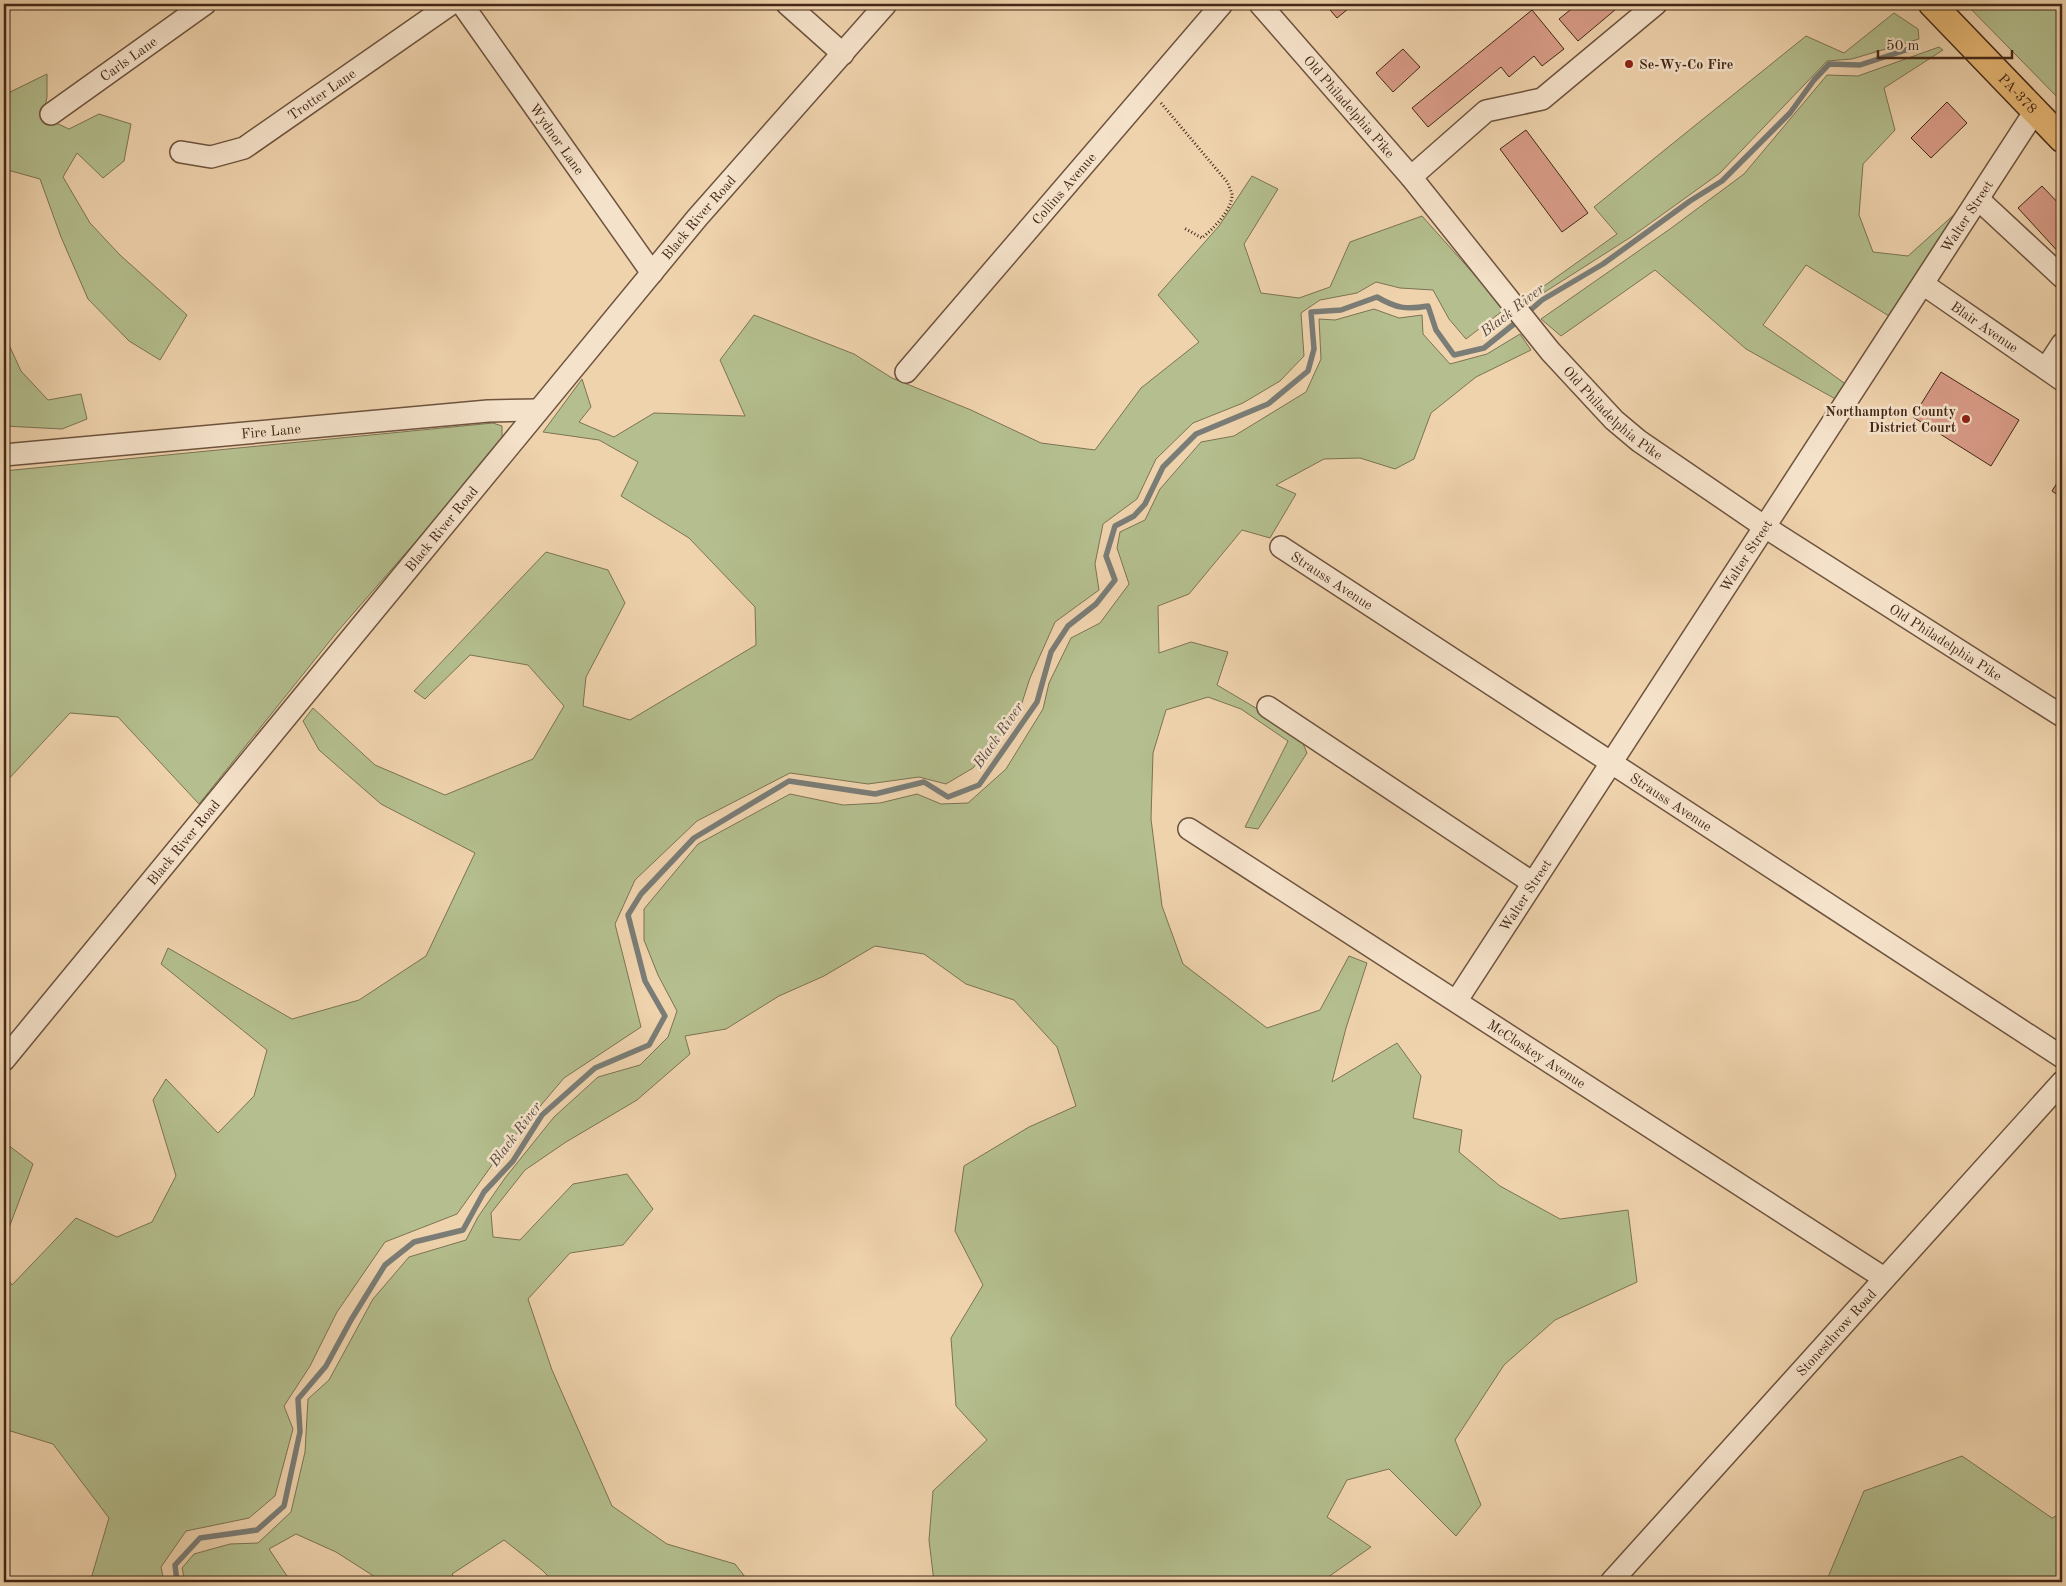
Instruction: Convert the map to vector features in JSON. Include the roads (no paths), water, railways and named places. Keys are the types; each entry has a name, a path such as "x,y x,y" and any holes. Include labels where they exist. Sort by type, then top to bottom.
{"main road":[{"name":"PA-378","path":"1932,4 2062,139"}],"street":[{"name":"Carls Lane","path":"51,114 205,4"},
{"name":"Trotter Lane","path":"181,152 211,157 244,148 451,4"},
{"name":"Wydnor Lane","path":"462,4 652,273"},
{"path":"787,4 843,54"},
{"name":"Black River Road","path":"4,1060 697,218 886,4"},
{"name":"Collins Avenue","path":"906,372 1222,4"},
{"name":"Old Philadelphia Pike","path":"1260,4 1411,177 1550,351 1614,420 1639,441 1765,527 2062,716"},
{"path":"1411,177 1486,111 1542,99 1656,4"},
{"name":"Walter Street","path":"1457,1000 2035,111"},
{"path":"1978,199 2062,277"},
{"name":"Blair Avenue","path":"1923,284 2054,373"},
{"path":"2054,373 2062,344"},
{"name":"Fire Lane","path":"4,455 488,411 538,410"},
{"name":"Strauss Avenue","path":"1281,547 2062,1057"},
{"path":"1268,707 1533,883"},
{"name":"McCloskey Avenue","path":"1189,828 1884,1278"},
{"name":"Stonesthrow Road","path":"1611,1582 2062,1082"}],"waterway":[{"name":"Black River","path":"1526,314 1542,300 1603,264 1690,201 1722,181 1790,113 1814,80 1829,64 1860,65 1915,47"},
{"name":"Black River","path":"177,1582 175,1565 200,1538 257,1530 284,1506 300,1432 298,1399 326,1366 351,1320 385,1265 414,1242 463,1230 484,1192 513,1161 542,1115 595,1068 649,1045 665,1016 645,981 628,915 641,894 694,838 789,781 875,794 924,782 948,797 979,785 1037,702 1051,652 1068,626 1096,604 1115,580 1106,556 1115,526 1134,516 1145,504 1163,467 1196,434 1268,404 1308,371 1314,349 1311,312 1341,310 1377,297 1401,307 1428,306 1436,330 1454,355 1484,348 1519,320"}],"place":[{"name":"Se-Wy-Co Fire","path":"1629,64"},
{"name":"Northampton County District Court","path":"1966,419"}]}
